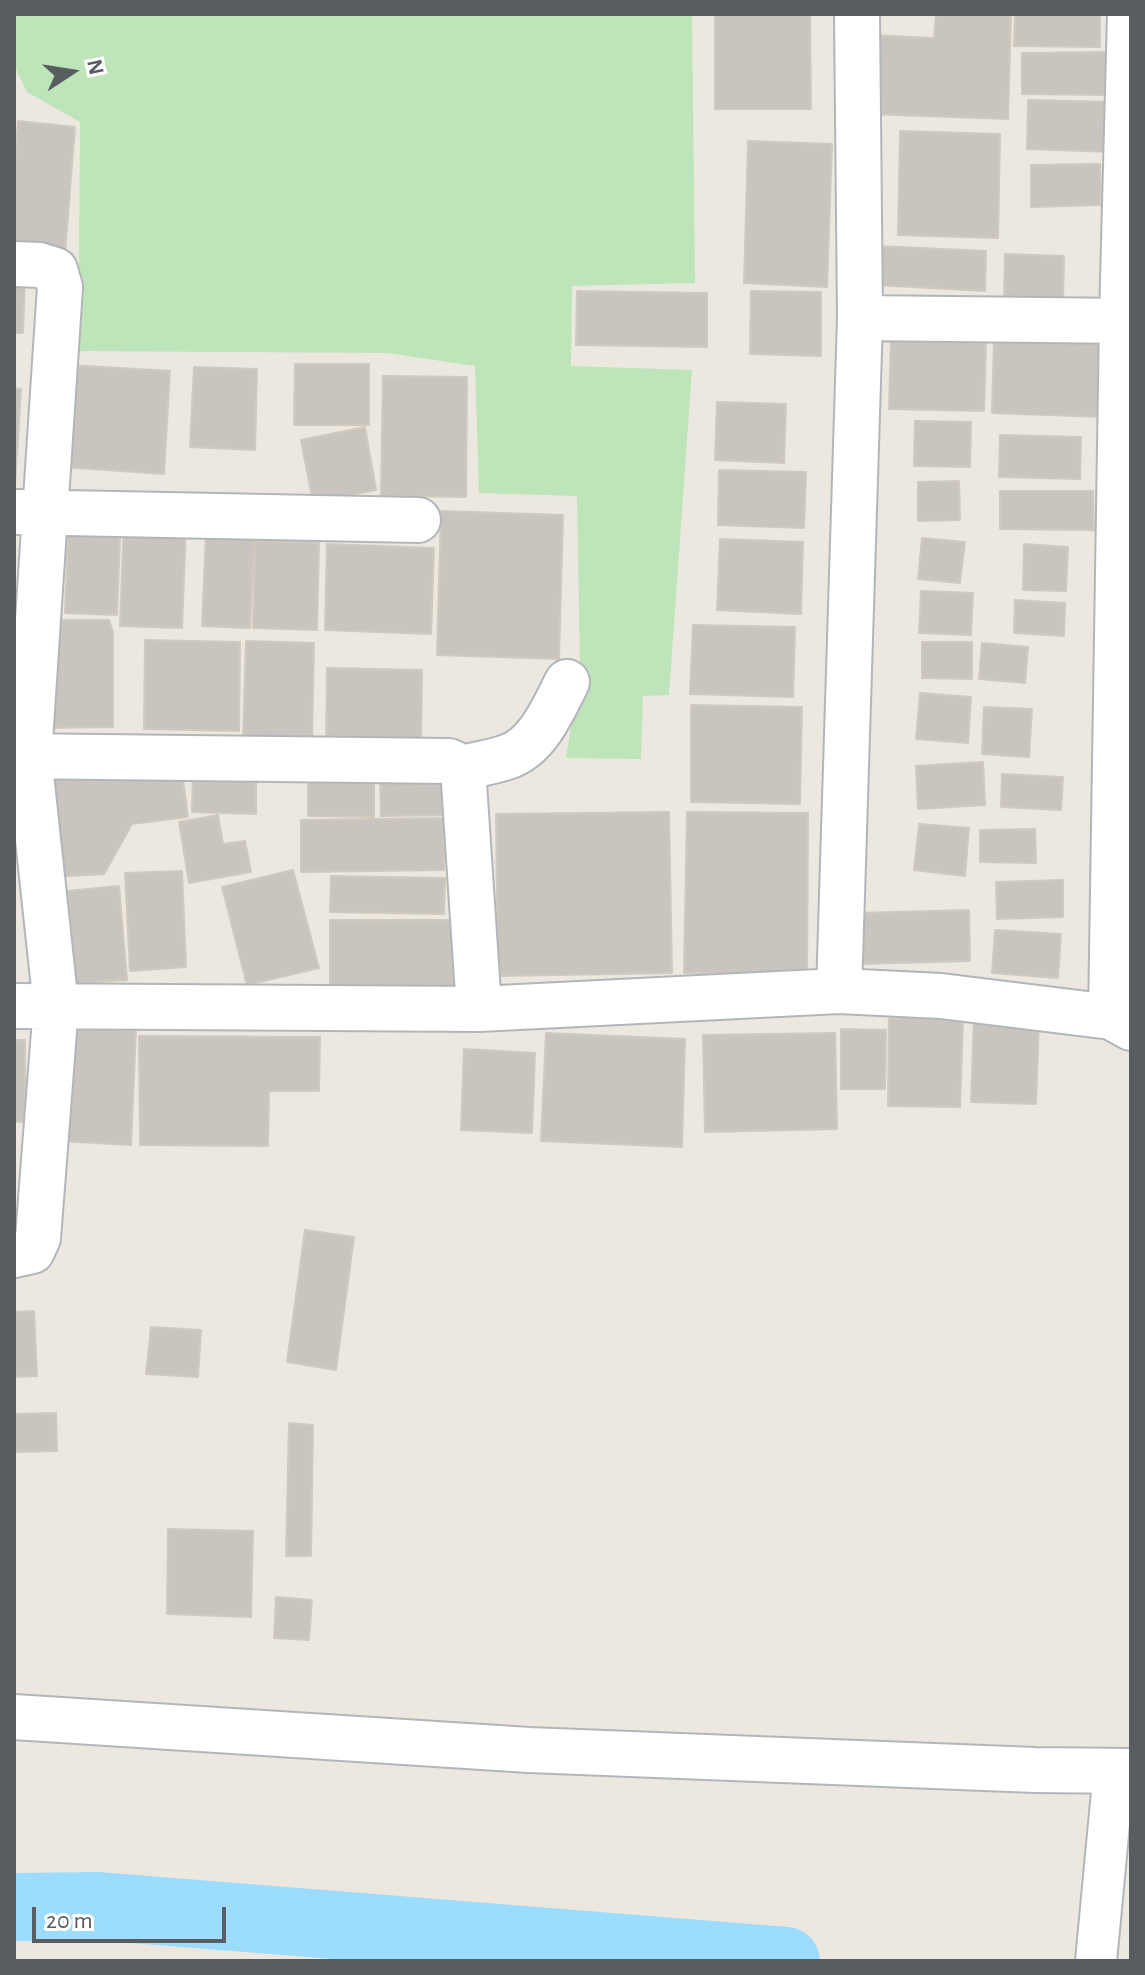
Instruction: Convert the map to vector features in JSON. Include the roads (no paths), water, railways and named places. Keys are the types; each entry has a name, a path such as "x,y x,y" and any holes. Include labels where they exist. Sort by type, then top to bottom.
{"street":[{"path":"839,991 860,318 857,14"},
{"path":"35,1006 479,1009 839,991 941,996 1121,1022 1130,14"},
{"path":"14,264 39,265 55,270 60,287 29,512 22,756 35,1006 38,1238 32,1251 14,1255"},
{"path":"860,318 1126,320"},
{"path":"29,512 418,520"},
{"path":"22,756 449,761 463,768 510,757 526,746 546,723 567,682"},
{"path":"463,768 479,1009"},
{"path":"14,1717 529,1750 1122,1771"}],"lane":[{"path":"1096,1961 1122,1771"}],"waterway":[{"path":"14,1907 96,1906 786,1961"}]}
